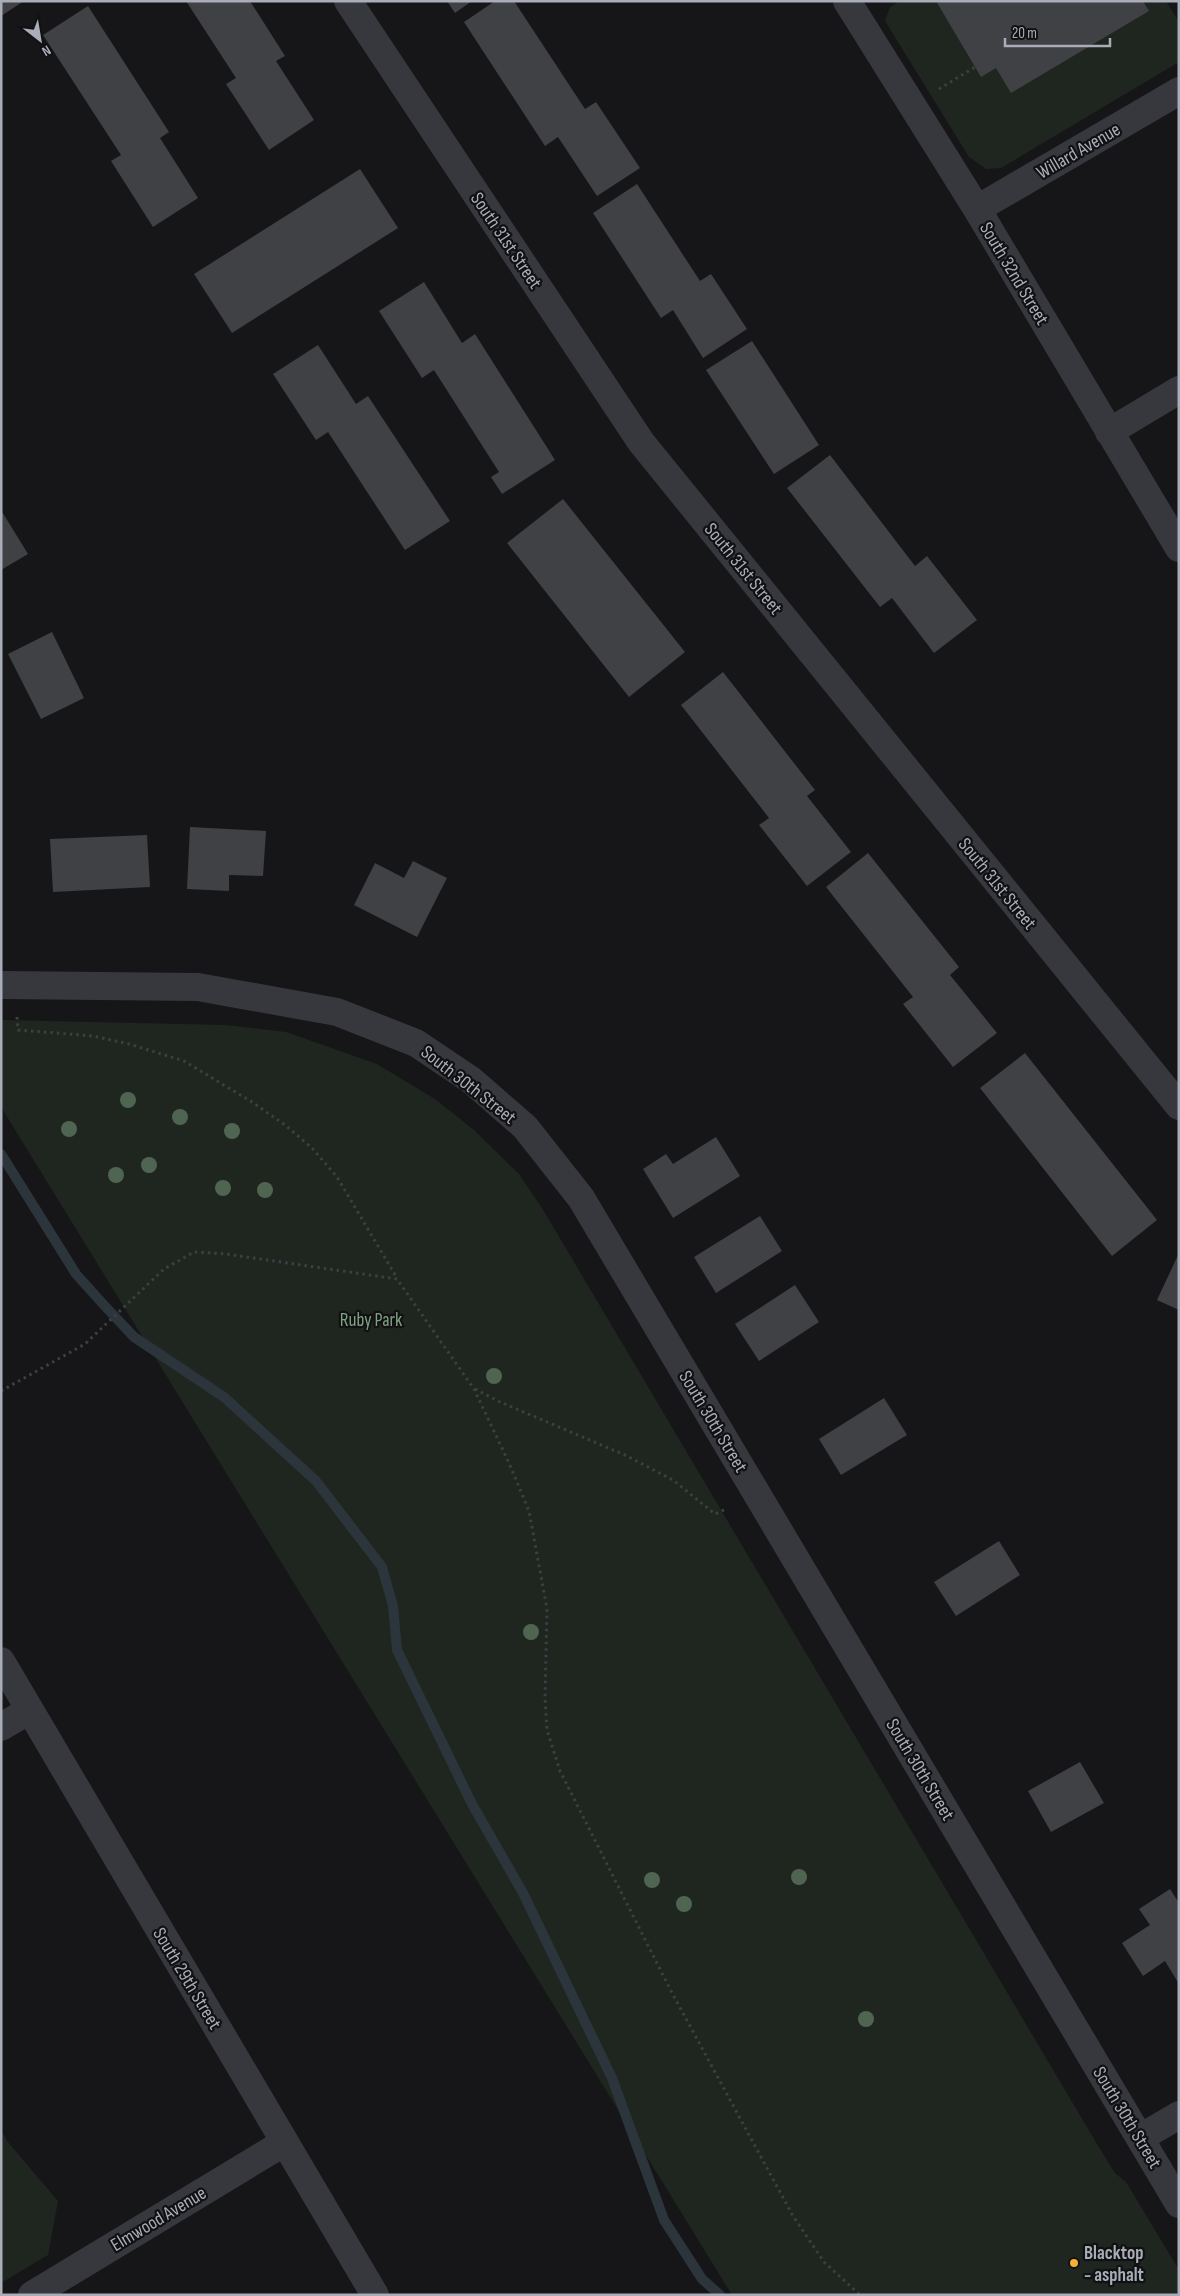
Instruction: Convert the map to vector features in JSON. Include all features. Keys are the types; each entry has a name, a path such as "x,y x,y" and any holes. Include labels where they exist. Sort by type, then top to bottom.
{"street":[{"name":"South 31st Street","path":"348,1 641,442 1179,1106"},
{"name":"South 32nd Street","path":"847,1 977,209 1179,548"},
{"name":"Willard Avenue","path":"977,209 1179,91"},
{"path":"1109,432 1179,390"},
{"name":"South 30th Street","path":"1,984 198,987 337,1012 416,1043 471,1080 525,1127 581,1198 1179,2204"},
{"name":"South 29th Street","path":"1,1661 375,2295"},
{"path":"1,1727 30,1710"},
{"path":"1140,2138 1179,2115"},
{"name":"Elmwood Avenue","path":"32,2295 71,2285 285,2142"}],"path":[{"path":"912,105 975,67"},
{"path":"16,1012 18,1030 93,1036 129,1044 184,1061 252,1102 285,1125 312,1148 337,1176 397,1279 474,1389 529,1511 547,1609 545,1699 547,1730 560,1771 671,1991 793,2216 824,2262 860,2295"},
{"path":"1,1391 85,1344 164,1269 194,1252 226,1254 397,1279"},
{"path":"474,1389 641,1463 673,1480 715,1514 726,1509"}],"green space":[{"path":"899,1 1166,1 1179,22 1179,62 1001,168 986,169 969,157 885,21 890,7"},
{"name":"Ruby Park","path":"1,1020 226,1025 286,1032 377,1064 435,1099 474,1130 519,1174 542,1208 1097,2144 1115,2173 1126,2182 1179,2270 1179,2295 732,2295 1,1107"},
{"path":"1,2130 7,2141 58,2201 48,2255 1,2283"}],"building":[{"path":"1,1 24,1 1,16"},
{"path":"186,1 250,1 285,56 276,61 314,120 269,150 226,84 236,78"},
{"path":"447,1 472,1 455,13"},
{"path":"495,1 514,1 585,109 596,102 640,168 597,196 558,137 545,146 464,22"},
{"path":"936,1 1143,1 1149,11 1011,93 996,68 981,77"},
{"path":"88,6 169,132 160,138 198,198 153,227 111,161 121,155 43,35"},
{"path":"360,169 398,228 232,333 194,274"},
{"path":"637,184 700,281 711,274 747,329 703,358 673,310 661,318 593,213"},
{"path":"424,282 462,343 475,334 555,460 502,494 491,477 499,472 434,370 422,378 379,311"},
{"path":"752,341 819,445 774,474 706,370"},
{"path":"318,345 356,404 368,396 450,521 405,550 328,432 316,440 273,374"},
{"path":"830,455 915,566 927,556 977,620 934,653 892,598 880,607 787,488"},
{"path":"563,499 685,652 629,697 507,543"},
{"path":"1,510 28,554 1,570"},
{"path":"52,632 84,698 41,719 8,654"},
{"path":"723,672 815,790 807,796 851,852 807,886 759,825 769,818 681,705"},
{"path":"190,827 266,831 263,876 229,875 229,891 187,889"},
{"path":"147,835 150,887 53,892 50,839"},
{"path":"868,853 959,967 950,975 997,1033 953,1067 903,1004 913,997 826,887"},
{"path":"413,861 447,878 417,937 354,905 375,863 404,878"},
{"path":"1025,1053 1157,1220 1112,1256 980,1088"},
{"path":"716,1137 740,1176 673,1218 643,1169 666,1154 673,1164"},
{"path":"760,1216 782,1251 716,1293 694,1257"},
{"path":"1179,1253 1179,1310 1157,1300"},
{"path":"795,1285 819,1322 759,1361 735,1324"},
{"path":"884,1398 907,1435 841,1475 819,1439"},
{"path":"999,1541 1020,1575 956,1616 934,1582"},
{"path":"1080,1762 1104,1803 1051,1832 1028,1791"},
{"path":"1170,1889 1179,1903 1179,1984 1165,1961 1143,1976 1122,1943 1150,1925 1139,1909"}],"waterway":[{"path":"1,1154 76,1274 103,1304 134,1337 224,1397 316,1481 382,1567 393,1606 397,1650 472,1804 523,1893 612,2078 664,2220 702,2279 720,2295"}],"place":[{"name":"Blacktop - asphalt","path":"1074,2263"}]}
